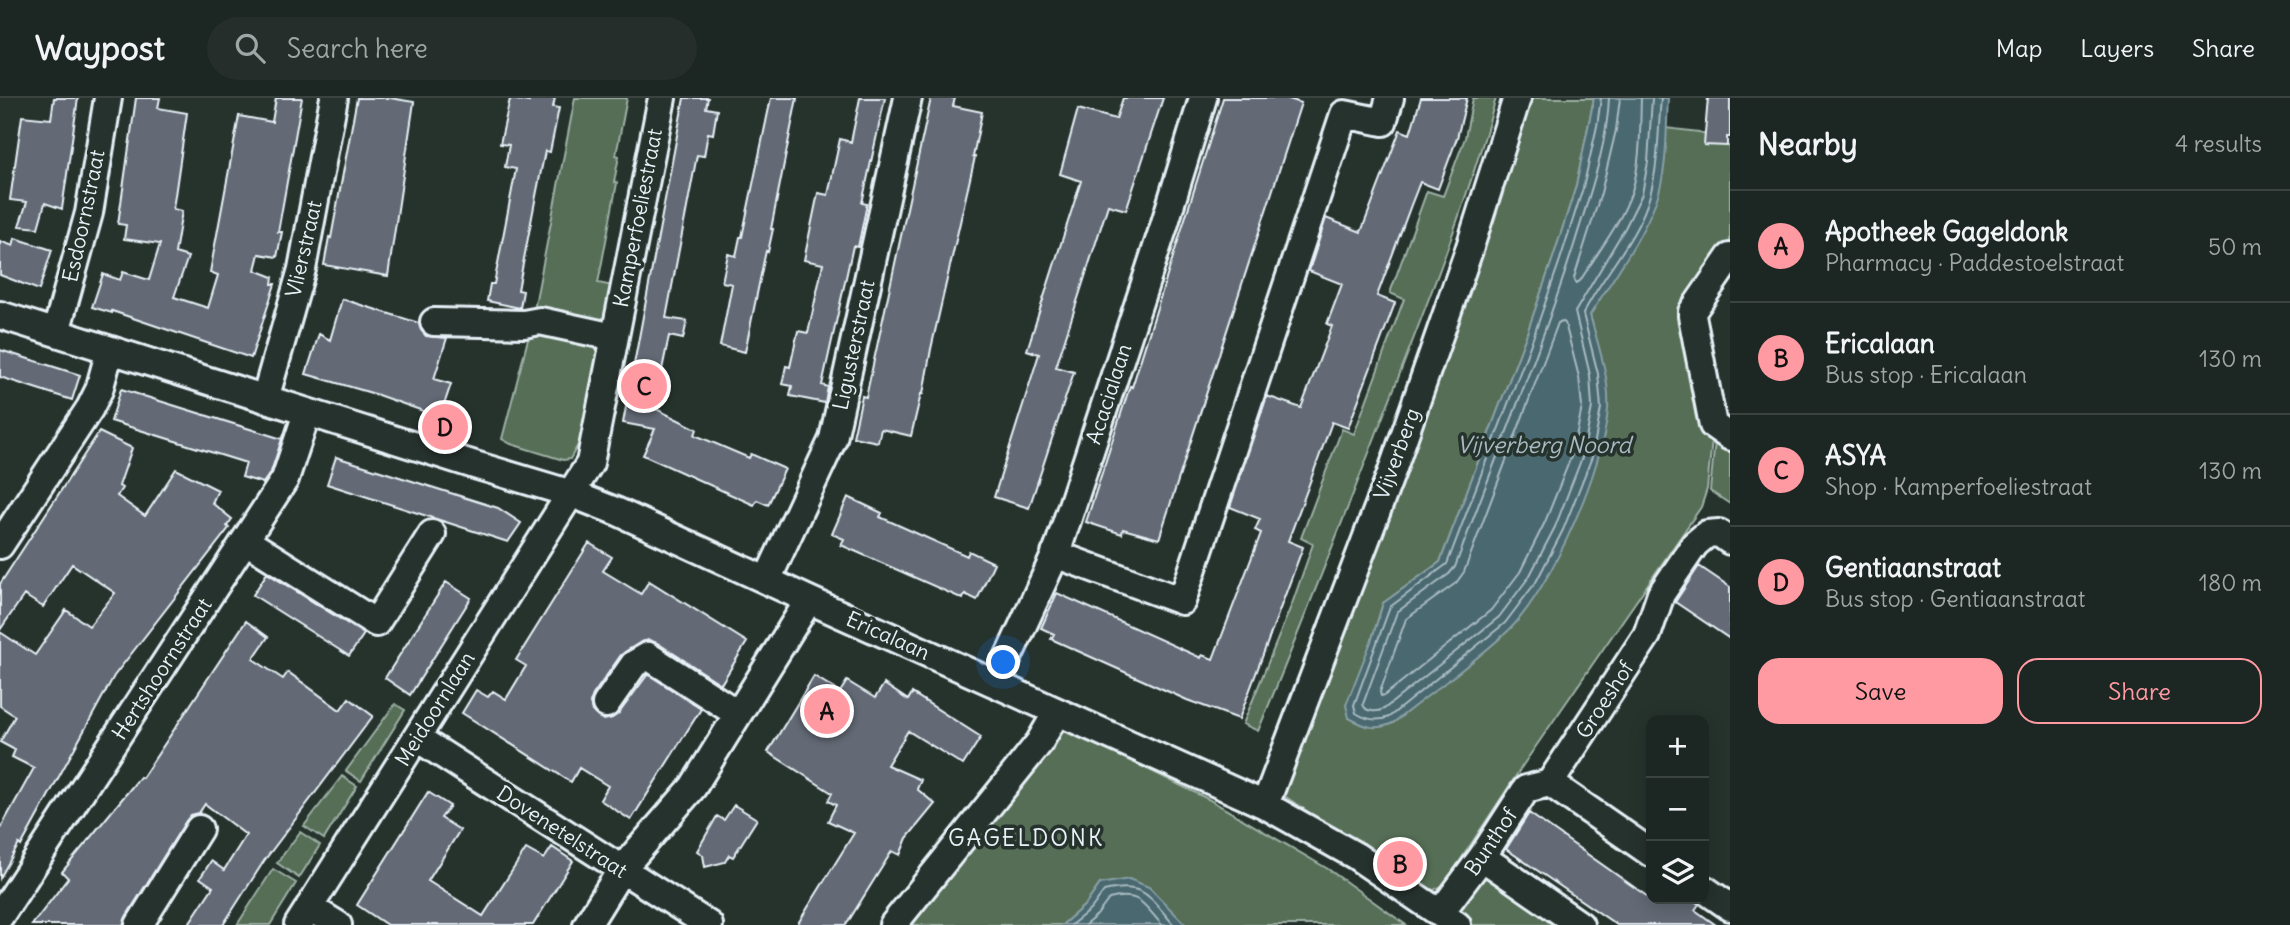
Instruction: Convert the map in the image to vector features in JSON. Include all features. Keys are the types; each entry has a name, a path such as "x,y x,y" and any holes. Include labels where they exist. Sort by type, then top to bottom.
{"street":[{"name":"Esdoornstraat","path":"57,332 89,213 108,98"},
{"name":"Vlierstraat","path":"265,399 302,270 334,98"},
{"name":"Kamperfoeliestraat","path":"572,494 590,463 662,98"},
{"name":"Ligusterstraat","path":"767,580 833,439 908,98"},
{"name":"Acacialaan","path":"996,684 1055,554 1164,226 1203,98"},
{"path":"1055,554 1182,601 1344,114 1382,122 1390,98"},
{"name":"Vijverberg","path":"1265,805 1392,471 1469,250 1517,98"},
{"path":"1730,257 1692,312 1692,316 1713,425 1730,437"},
{"name":"Ericalaan","path":"0,315 572,494 618,512 1265,805 1356,856 1448,919"},
{"name":"Kamperfoeliestraat","path":"434,322 524,324 540,321 614,337"},
{"path":"0,545 90,408 99,390 110,350"},
{"name":"Hertshoornstraat","path":"0,916 285,479 307,413"},
{"name":"Meidoornlaan","path":"304,916 572,494"},
{"name":"Groeshof","path":"1550,783 1647,635 1661,594 1695,544 1707,534 1719,533 1730,541"},
{"path":"246,541 376,623 432,534"},
{"path":"587,925 621,870 693,787 809,600"},
{"path":"606,704 634,664 648,656 738,714"},
{"path":"893,925 1039,743 1056,712"},
{"name":"Dovenetelstraat","path":"417,738 709,925"},
{"path":"1550,783 1646,850"},
{"name":"Bunthof","path":"1448,919 1482,857 1526,789 1550,783"},
{"path":"139,925 199,829"},
{"path":"1482,857 1580,925"},
{"path":"1709,892 1730,907"},
{"path":"304,916 338,925"}],"green space":[{"path":"575,98 627,98 616,155 619,156 614,182 617,183 598,283 618,287 607,320 602,322 534,310"},
{"path":"1473,98 1496,98 1458,218 1338,533 1258,731 1243,724 1292,604 1313,544 1301,538 1342,429 1354,434 1404,299 1390,293 1427,191 1443,196 1465,138"},
{"path":"1529,98 1594,98 1576,186 1553,258 1440,562 1383,603 1372,639 1393,723 1510,628 1605,373 1590,315 1639,235 1664,164 1666,128 1699,132 1730,147 1730,244 1683,317 1696,418 1713,429 1707,489 1701,507 1523,765 1444,885 1428,893 1286,797 1278,784 1502,197"},
{"path":"538,331 605,344 587,429 570,459 563,460 502,439 528,339"},
{"path":"1716,430 1730,440 1730,504 1710,491"},
{"path":"395,704 405,710 361,781 346,771"},
{"path":"1060,726 1208,799 1328,869 1406,925 1186,925 1100,884 1086,904 1062,925 905,925"},
{"path":"342,776 357,786 324,839 304,826"},
{"path":"300,832 320,845 299,878 277,863"},
{"path":"273,869 296,883 270,925 237,925"},
{"path":"1485,869 1574,925 1471,925 1453,912"}],"water":[{"name":"Vijverberg Noord","path":"1594,98 1668,98 1665,163 1656,201 1634,245 1590,315 1605,374 1608,409 1597,462 1586,494 1542,586 1509,630 1393,723 1381,727 1366,726 1349,718 1346,705 1383,603 1440,562 1553,258 1576,186"},
{"path":"1129,879 1149,887 1186,925 1062,925 1086,904 1100,884"}],"building":[{"path":"54,98 78,98 62,209 45,203 38,228 19,226 27,202 10,200 22,116 51,119"},
{"path":"136,98 160,98 158,108 187,113 173,209 182,211 175,253 188,257 174,297 208,308 218,275 210,272 239,116 272,122 276,98 302,98 278,232 282,232 277,257 259,254 255,270 273,277 272,284 275,284 251,358 112,311 92,307 103,274 120,280 123,272 149,280 160,244 124,239 126,225 118,224"},
{"path":"357,98 390,98 414,102 388,276 324,265"},
{"path":"530,98 555,98 553,107 559,108 550,152 545,151 536,196 518,290 523,291 520,308 487,301 490,284 494,284 516,169 505,167 509,145 500,144 510,99 529,102"},
{"path":"684,98 708,98 706,108 717,110 713,134 708,133 704,156 697,155 666,318 687,321 683,339 669,336 654,408 697,429 695,435 749,458 751,454 785,469 768,505 757,500 754,505 643,455 655,429 623,423"},
{"path":"771,98 797,98 773,229 745,352 720,346 732,284 722,282 728,254 736,256 742,237"},
{"path":"860,98 885,98 862,203 867,204 858,247 853,246 822,385 828,387 825,403 790,396 792,386 782,384 786,366 790,367 798,331 808,333 823,264 804,260 818,193 828,195 840,139 851,142"},
{"path":"931,98 955,98 953,106 982,112 975,157 923,394 911,436 881,429 878,442 853,437 862,396 866,397"},
{"path":"1123,98 1163,98 1126,210 1108,205 1056,367 1074,372 1029,508 994,497 1039,354 1027,350 1081,181 1060,174 1078,109 1116,119"},
{"path":"1223,98 1286,98 1301,103 1159,539 1123,529 1122,534 1086,522 1130,386 1132,387"},
{"path":"1421,98 1467,98 1457,138 1438,189 1420,182 1377,296 1395,303 1348,428 1332,422 1288,541 1303,547 1239,719 1187,700 1051,639 1054,634 1041,628 1057,593 1201,658 1202,655 1213,659 1261,533 1255,530 1260,519 1230,507 1267,396 1301,408 1332,326 1327,324 1342,284 1309,271 1326,218 1361,232 1400,130 1410,134"},
{"path":"1708,98 1730,98 1730,137 1727,137 1727,146 1704,145"},
{"path":"15,238 52,250 39,290 0,275 0,241 13,246"},
{"path":"342,299 419,323 426,336 447,338 434,379 451,384 440,417 306,374 319,334 330,340"},
{"path":"0,350 80,375 72,400 0,377"},
{"path":"121,389 282,439 271,472 263,483 242,477 246,463 111,421"},
{"path":"99,432 132,448 119,486 122,488 117,496 145,516 176,469 218,490 212,503 232,519 227,526 229,528 114,676 21,846 19,844 0,878 0,829 34,768 12,757 15,750 0,742 15,716 0,706 0,632 35,655 66,610 89,626 115,593 72,564 43,607 24,595 0,630 0,584"},
{"path":"336,457 498,508 521,523 508,542 327,484"},
{"path":"848,497 882,513 880,517 967,556 969,551 994,563 977,600 965,594 963,599 841,545 844,539 832,534"},
{"path":"589,543 612,557 603,571 641,594 649,581 747,642 721,684 657,643 649,640 641,642 621,655 593,695 590,703 592,711 604,720 612,718 619,713 648,674 701,709 631,820 600,800 608,786 579,768 571,782 462,713 476,690 488,697 493,691 506,699 526,666 516,660"},
{"path":"1699,566 1730,587 1730,639 1675,602"},
{"path":"267,573 364,634 349,656 253,595"},
{"path":"446,582 471,598 410,695 385,678"},
{"path":"246,621 268,637 253,659 283,679 288,672 340,710 349,698 373,716 264,861 223,925 188,925 213,887 200,878 211,861 224,870 246,835 205,804 199,813 191,815 186,821 123,925 32,925 68,878 62,872 140,777 142,778"},
{"path":"814,676 840,692 847,681 875,698 884,684 908,700 912,693 981,737 963,765 908,731 887,765 921,780 917,789 935,804 907,838 900,855 892,851 846,925 797,925 854,833 828,821 836,805 828,801 832,793 768,752"},
{"path":"428,792 450,806 441,818 460,830 428,881 483,916 526,849 544,859 552,847 573,861 533,925 387,925 357,905"},
{"path":"734,805 757,819 733,857 729,855 725,862 705,867 703,855 697,851 717,816 724,820"},
{"path":"1529,813 1646,895 1646,904 1699,904 1695,910 1716,925 1617,925 1506,849"}],"place":[{"name":"ASYA","path":"644,386"},
{"name":"Gentiaanstraat","path":"445,427"},
{"name":"Apotheek Gageldonk","path":"827,711"},
{"name":"Ericalaan","path":"1400,864"}],"district":[{"name":"GAGELDONK","path":"1026,838"}]}
